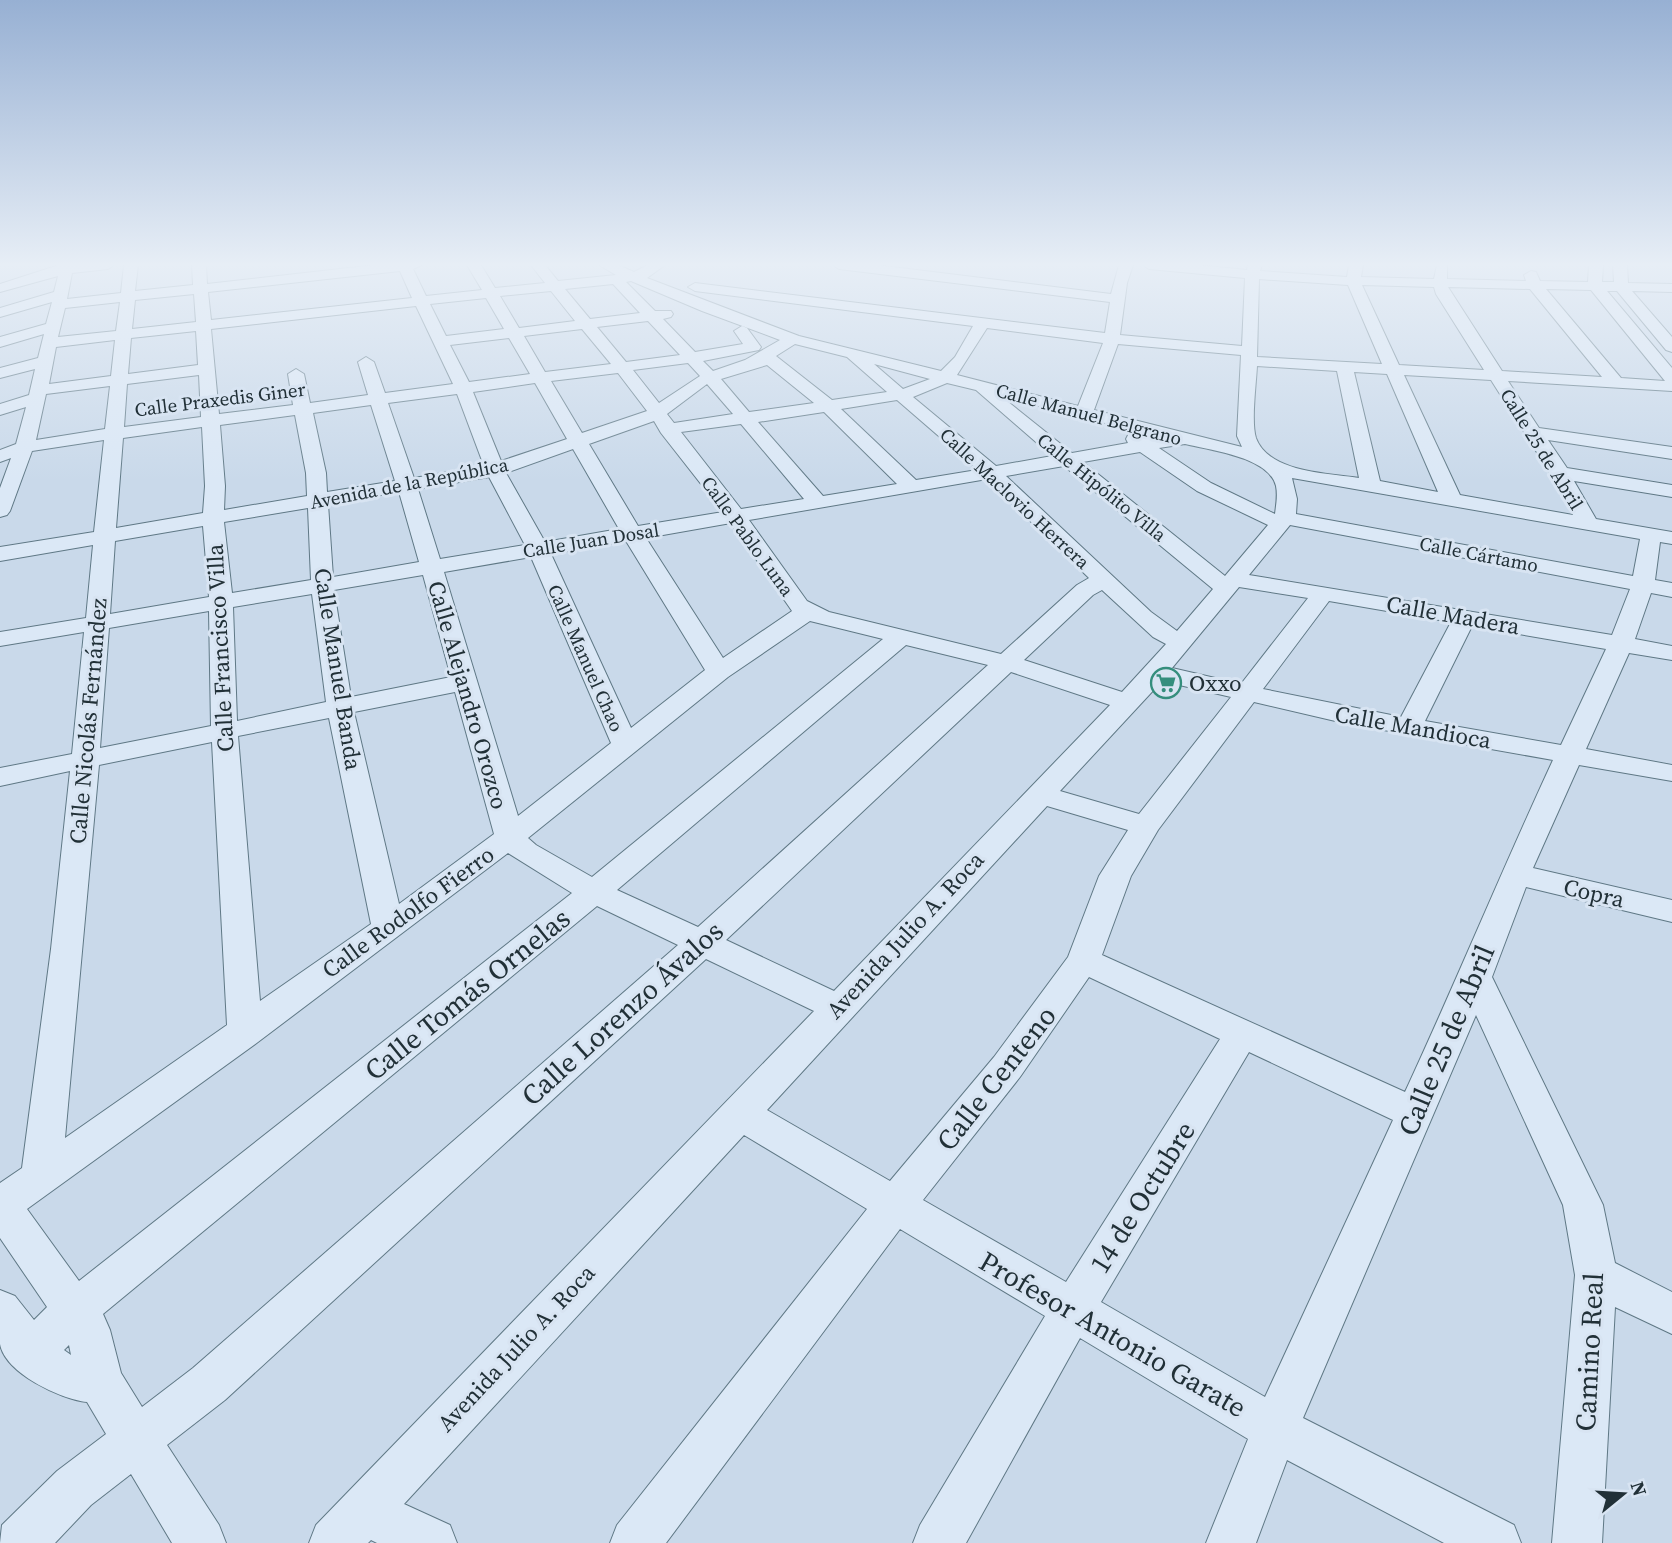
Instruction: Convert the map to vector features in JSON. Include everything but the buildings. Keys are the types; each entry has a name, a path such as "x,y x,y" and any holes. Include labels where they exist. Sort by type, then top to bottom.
{"street":[{"path":"0,342 36,337"},
{"path":"0,511 17,475 39,394 51,337"},
{"name":"Calle Nicolás Fernández","path":"41,1177 62,1022 123,337"},
{"name":"Calle Francisco Villa","path":"203,337 215,486 213,518 221,601 224,731 245,1032"},
{"name":"Calle Manuel Chao","path":"437,337 463,388 495,470 538,549 626,746"},
{"path":"439,342 480,337"},
{"path":"515,337 719,672"},
{"name":"Calle Pablo Luna","path":"598,337 736,516 799,606 808,611 1005,662 1125,702"},
{"path":"672,337 818,503"},
{"path":"746,337 758,356 828,406 912,487"},
{"name":"Calle Manuel Belgrano","path":"787,337 1084,412 1267,463 1371,486 1661,536"},
{"path":"662,421 744,418 897,395 926,387 946,377 974,337"},
{"path":"1096,337 1344,366 1672,386"},
{"path":"1249,337 1247,436 1287,491 1283,520"},
{"path":"1381,337 1405,397 1452,500"},
{"name":"Calle 25 de Abril","path":"1471,337 1560,473 1588,523"},
{"path":"1581,337 1615,382"},
{"path":"1638,337 1672,378"},
{"name":"Avenida de la República","path":"0,554 495,470 579,442 662,421 684,391 709,376 793,339"},
{"path":"1084,412 1112,339"},
{"path":"758,356 839,349"},
{"name":"Calle Maclovio Herrera","path":"839,349 992,473 1161,632 1182,643"},
{"name":"Calle Praxedis Giner","path":"0,456 25,447 114,434 541,377 691,358 758,356"},
{"path":"0,373 45,361"},
{"name":"Calle Alejandro Orozco","path":"366,362 431,566 510,837 525,852 593,891 837,1007"},
{"path":"1344,366 1371,486"},
{"path":"0,410 39,394 206,369"},
{"name":"Calle Manuel Banda","path":"296,374 316,473 323,584 340,708 388,928"},
{"name":"Calle Hipólito Villa","path":"976,385 1231,584"},
{"name":"Calle Cártamo","path":"1115,421 1142,444 1214,495 1247,512 1657,587"},
{"path":"1532,432 1672,453"},
{"name":"Calle Juan Dosal","path":"0,639 818,503 1181,439"},
{"path":"1560,473 1672,491"},
{"name":"Avenida Julio A. Roca","path":"348,1527 1156,672 1283,520"},
{"name":"Calle 25 de Abril","path":"1231,1543 1275,1429 1475,977 1516,874 1621,643 1657,587 1661,536"},
{"name":"Calle Lorenzo Ávalos","path":"20,1543 74,1488 245,1352 702,943 1084,590 1103,580"},
{"name":"Calle Madera","path":"1231,584 1323,593 1672,653"},
{"name":"Calle Centeno","path":"635,1543 894,1206 1007,1067 1083,960 1115,876 1146,825 1323,593"},
{"name":"Calle Rodolfo Fierro","path":"1,1204 388,928 510,837 719,672 808,611"},
{"path":"1410,725 1465,617"},
{"name":"Calle Tomás Ornelas","path":"31,1352 75,1310 363,1080 593,891 708,802 903,635"},
{"name":"Calle Mandioca","path":"1156,672 1344,715 1672,773"},
{"path":"0,777 465,682"},
{"path":"1039,794 1146,825"},
{"name":"Copra","path":"1516,874 1672,911"},
{"path":"1083,960 1415,1113"},
{"name":"Camino Real","path":"1475,977 1583,1205 1596,1275 1577,1543"},
{"name":"14 de Octubre","path":"939,1543 1073,1309 1242,1034"},
{"name":"Profesor Antonio Garate","path":"738,1112 1275,1429 1496,1543"},
{"path":"1,1204 88,1330 100,1382 201,1543"},
{"path":"1596,1275 1672,1314"},
{"path":"0,1310 31,1352 67,1377 100,1382"},
{"path":"348,1527 432,1543"}],"place":[{"name":"Oxxo","path":"1166,683"}]}
